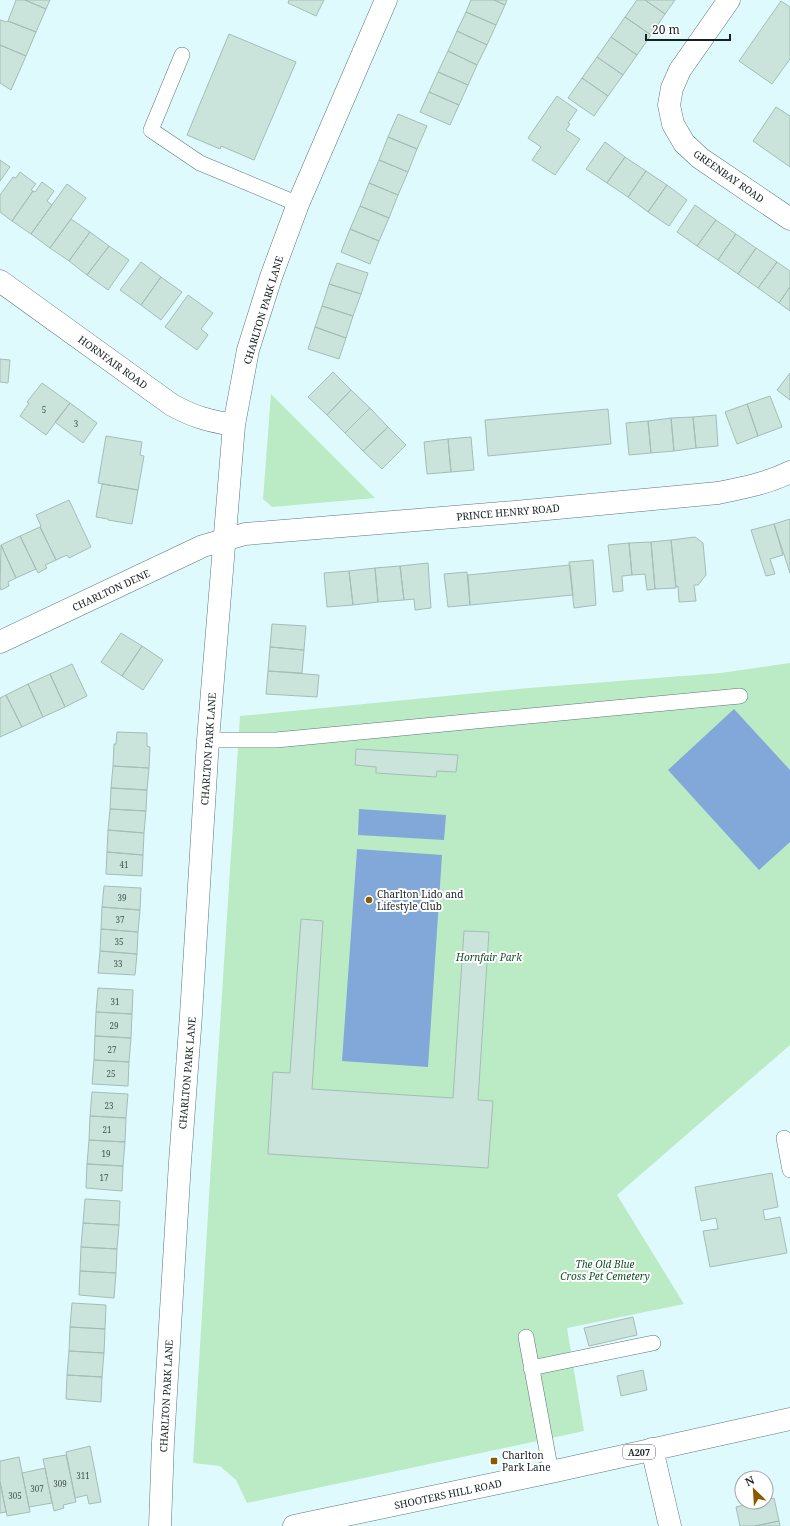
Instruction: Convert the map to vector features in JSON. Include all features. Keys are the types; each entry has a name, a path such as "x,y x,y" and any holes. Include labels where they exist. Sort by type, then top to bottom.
{"street":[{"name":"CHARLTON PARK LANE","path":"160,1526 179,1170 191,1015 208,740 234,425 248,350 271,277 298,204 386,0"},
{"name":"GREENBAY ROAD","path":"729,0 680,70 672,88 669,105 673,124 684,142 700,158 790,219"},
{"name":"HORNFAIR ROAD","path":"0,281 172,405 190,415 212,422 234,425"},
{"name":"PRINCE HENRY ROAD","path":"224,540 245,534 515,512 718,493 780,477 790,472"},
{"name":"CHARLTON DENE","path":"0,642 203,546 224,540"},
{"name":"SHOOTERS HILL ROAD","path":"294,1526 551,1472 790,1419"},
{"path":"652,1449 670,1526"}],"lane":[{"path":"182,56 151,130 200,163 298,204"},
{"path":"208,740 276,740 740,696"},
{"path":"784,1138 790,1170"},
{"path":"526,1337 551,1472"},
{"path":"531,1368 653,1344"}],"green space":[{"path":"271,394 375,498 272,507 263,499"},
{"name":"Hornfair Park","path":"790,663 790,1045 617,1195 684,1304 567,1328 584,1431 247,1503 236,1480 220,1466 193,1463 240,716 529,688 721,673"}],"water":[{"path":"734,709 790,770 790,842 759,870 668,770"},
{"path":"359,809 446,815 444,840 358,835"},
{"path":"357,849 442,855 428,1067 342,1061"}],"building":[{"path":"16,0 25,0 46,9 36,32 8,21"},
{"path":"25,0 50,0 46,9"},
{"path":"289,0 324,0 316,16 288,3"},
{"path":"471,0 494,0 505,5 496,25 466,12"},
{"path":"494,0 507,0 505,5"},
{"path":"637,0 645,0 665,14 651,35 625,17"},
{"path":"645,0 675,0 665,14"},
{"path":"781,1 790,7 790,59 772,84 739,61"},
{"path":"466,12 496,25 487,45 457,31"},
{"path":"625,17 651,35 637,55 611,37"},
{"path":"0,20 8,21 36,32 26,56 0,45"},
{"path":"457,31 487,45 477,65 448,51"},
{"path":"229,34 296,62 254,160 221,146 220,149 187,135"},
{"path":"611,37 637,55 623,75 597,57"},
{"path":"0,45 26,56 11,90 0,83"},
{"path":"448,51 477,65 468,85 438,72"},
{"path":"597,57 623,75 608,96 582,78"},
{"path":"438,72 468,85 459,105 429,92"},
{"path":"582,78 608,96 594,116 568,98"},
{"path":"429,92 459,105 450,125 420,112"},
{"path":"557,96 577,110 568,123 570,124 566,130 580,139 555,175 532,160 541,147 528,138"},
{"path":"776,107 790,116 790,167 753,141"},
{"path":"398,114 427,126 417,149 388,137"},
{"path":"388,137 417,149 408,172 379,160"},
{"path":"605,142 625,157 607,183 586,169"},
{"path":"625,157 646,171 628,197 607,183"},
{"path":"0,160 10,167 0,181"},
{"path":"379,160 408,172 398,195 369,183"},
{"path":"646,171 667,185 648,212 628,197"},
{"path":"20,172 36,184 31,190 33,191 12,221 0,212 0,195 13,177 16,178"},
{"path":"42,182 54,191 47,201 52,205 31,234 12,221 33,191 35,192"},
{"path":"369,183 398,195 389,218 360,206"},
{"path":"67,184 86,198 50,248 31,234"},
{"path":"667,185 687,200 669,226 648,212"},
{"path":"695,205 716,220 697,246 677,232"},
{"path":"360,206 389,218 379,241 350,229"},
{"path":"71,219 90,232 69,261 50,248"},
{"path":"716,220 736,234 718,260 697,246"},
{"path":"350,229 379,241 370,264 341,252"},
{"path":"90,232 109,246 87,275 69,261"},
{"path":"736,234 756,248 738,274 718,260"},
{"path":"109,246 129,260 108,290 87,275"},
{"path":"756,248 777,262 758,288 738,274"},
{"path":"141,262 161,277 141,305 120,290"},
{"path":"777,262 790,271 790,287 779,303 758,288"},
{"path":"337,263 368,273 361,294 329,284"},
{"path":"161,277 182,292 161,320 141,305"},
{"path":"329,284 361,294 353,316 322,306"},
{"path":"790,287 790,311 779,303"},
{"path":"188,295 213,313 201,329 208,335 197,350 165,327"},
{"path":"322,306 353,316 346,338 315,327"},
{"path":"315,327 346,338 339,359 308,349"},
{"path":"0,359 10,360 8,383 0,382"},
{"path":"333,372 351,390 327,415 308,397"},
{"path":"790,373 790,400 777,390"},
{"path":"42,383 70,403 46,435 20,416 29,403 27,402"},
{"path":"351,390 370,408 345,433 327,415"},
{"path":"770,396 782,427 758,436 747,404"},
{"path":"70,403 97,423 83,443 55,422"},
{"path":"747,404 758,436 737,444 725,412"},
{"path":"370,408 388,427 363,451 345,433"},
{"path":"608,409 611,444 488,456 485,420"},
{"path":"716,415 718,446 696,448 693,417"},
{"path":"693,417 696,448 674,451 671,418"},
{"path":"671,418 674,451 651,453 648,421"},
{"path":"648,421 651,453 629,455 626,423"},
{"path":"388,427 406,445 382,469 363,451"},
{"path":"106,436 142,442 140,455 144,456 138,490 98,483"},
{"path":"471,437 474,470 451,472 448,439"},
{"path":"448,439 451,472 427,474 424,442"},
{"path":"102,484 138,490 132,524 96,517"},
{"path":"69,500 91,547 69,558 67,555 56,560 40,527 41,526 36,515"},
{"path":"790,519 790,573 774,524"},
{"path":"774,524 783,555 770,559 775,574 766,576 751,530"},
{"path":"40,527 56,560 45,565 47,568 38,573 20,536"},
{"path":"20,536 36,569 16,578 1,545"},
{"path":"695,537 703,543 706,575 698,585 694,585 696,601 679,602 671,540"},
{"path":"671,540 676,588 655,589 651,542"},
{"path":"651,542 655,589 647,590 645,574 632,575 629,543"},
{"path":"629,543 632,575 622,576 623,591 613,592 608,545"},
{"path":"1,545 16,578 8,582 9,586 1,590 0,587"},
{"path":"593,560 596,605 574,608 569,562"},
{"path":"428,563 431,608 415,610 414,599 404,600 400,566"},
{"path":"570,565 573,595 470,605 468,575"},
{"path":"400,566 404,600 378,602 375,568"},
{"path":"375,568 378,602 353,605 349,571"},
{"path":"349,571 353,605 327,607 324,573"},
{"path":"467,572 470,605 448,607 444,574"},
{"path":"272,624 306,626 304,650 270,647"},
{"path":"121,633 142,646 122,676 101,662"},
{"path":"142,646 163,660 143,690 122,676"},
{"path":"270,647 304,650 302,673 268,671"},
{"path":"72,664 87,696 65,707 50,674"},
{"path":"268,671 319,675 317,697 266,694"},
{"path":"50,674 65,707 43,717 28,684"},
{"path":"28,684 43,717 22,727 6,695"},
{"path":"6,695 22,727 0,737 0,698"},
{"path":"117,732 147,733 147,746 150,747 149,768 113,766 114,744 116,744"},
{"path":"356,749 458,755 456,772 437,771 436,777 376,773 376,767 355,765"},
{"path":"113,766 149,768 147,790 111,788"},
{"path":"111,788 147,790 146,811 110,809"},
{"path":"110,809 146,811 144,833 108,830"},
{"path":"108,830 144,833 143,855 107,852"},
{"path":"107,852 143,855 142,876 106,874"},
{"path":"104,886 141,888 140,910 102,907"},
{"path":"102,907 140,910 138,932 101,929"},
{"path":"301,919 323,921 312,1089 453,1098 464,931 489,932 478,1100 493,1101 488,1168 268,1154 273,1072 290,1073"},
{"path":"101,929 138,932 137,954 100,951"},
{"path":"100,951 137,954 135,975 98,973"},
{"path":"98,988 133,990 132,1014 96,1012"},
{"path":"96,1012 132,1014 131,1038 95,1036"},
{"path":"95,1036 131,1038 129,1062 94,1060"},
{"path":"94,1060 129,1062 128,1086 92,1084"},
{"path":"92,1092 128,1094 126,1118 90,1116"},
{"path":"90,1116 126,1118 125,1142 89,1140"},
{"path":"89,1140 125,1142 123,1166 87,1164"},
{"path":"87,1164 123,1166 122,1191 86,1188"},
{"path":"772,1173 778,1207 763,1210 765,1220 780,1217 787,1253 710,1267 703,1231 718,1229 716,1218 701,1221 695,1187"},
{"path":"85,1199 120,1201 119,1225 83,1223"},
{"path":"83,1223 119,1225 117,1249 81,1247"},
{"path":"81,1247 117,1249 116,1273 80,1271"},
{"path":"80,1271 116,1273 114,1298 79,1295"},
{"path":"72,1303 106,1305 105,1329 70,1327"},
{"path":"633,1317 637,1335 589,1346 584,1328"},
{"path":"70,1327 105,1329 104,1353 69,1351"},
{"path":"69,1351 104,1353 102,1377 67,1375"},
{"path":"643,1370 647,1390 621,1396 617,1376"},
{"path":"67,1375 102,1377 101,1402 66,1399"},
{"path":"90,1446 101,1502 89,1504 87,1495 75,1498 66,1452"},
{"path":"66,1455 76,1502 63,1505 64,1508 54,1511 43,1459"},
{"path":"19,1457 30,1512 7,1516 0,1482 0,1461"},
{"path":"45,1468 52,1503 29,1507 22,1473"},
{"path":"0,1482 6,1512 0,1513"},
{"path":"774,1498 779,1521 755,1526 740,1526 737,1510 774,1510"},
{"path":"779,1521 780,1526 755,1526"}],"place":[{"name":"Charlton Lido and Lifestyle Club","path":"369,900"},
{"name":"Charlton Park Lane","path":"494,1461"}],"park label":[{"name":"The Old Blue Cross Pet Cemetery","path":"605,1270"}]}
